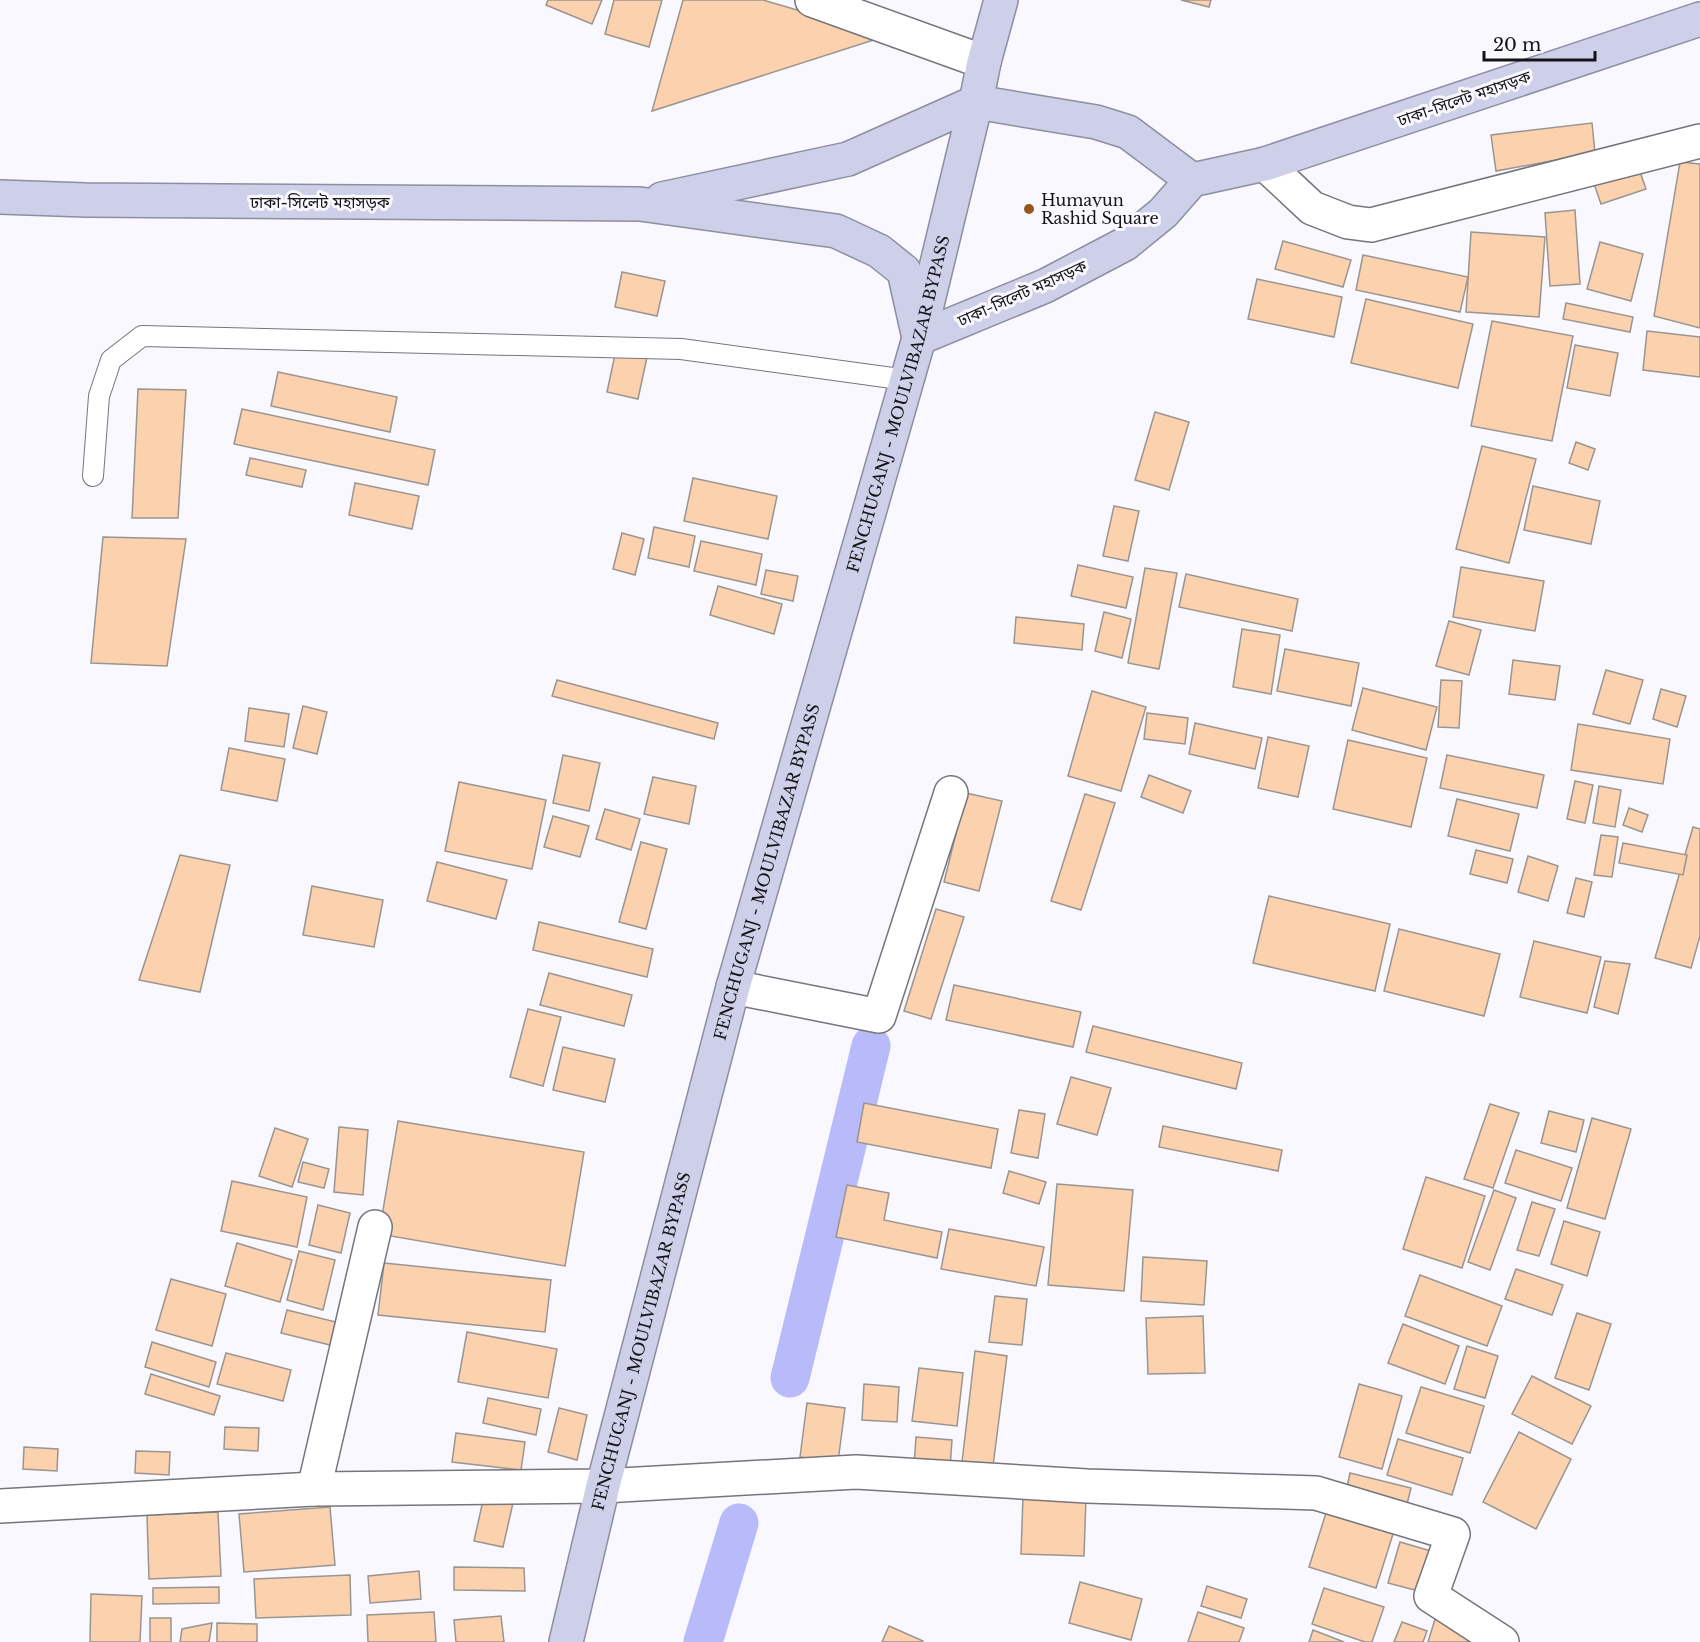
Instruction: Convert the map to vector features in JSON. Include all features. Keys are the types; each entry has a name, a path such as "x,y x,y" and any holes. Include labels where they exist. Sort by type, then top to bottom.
{"highway":[{"name":"FENCHUGANJ - MOULVIBAZAR BYPASS","path":"566,1642 603,1486 733,987 919,338 984,62 1001,0"},
{"name":"ঢাকা-সিলেট মহাসড়ক","path":"0,197 86,200 639,204 836,231 879,251 904,272 919,338 1045,286 1125,244 1163,213 1192,180 1265,164 1700,19"},
{"name":"ঢাকা-সিলেট মহাসড়ক","path":"639,204 848,159 976,102"},
{"path":"976,102 1096,122 1128,132 1192,180"}],"street":[{"path":"812,0 984,62"},
{"path":"1265,164 1312,208 1347,222 1371,225 1700,141"},
{"path":"733,987 879,1016 951,793"},
{"path":"314,1489 375,1227"},
{"path":"0,1506 314,1489 603,1486 856,1472 1087,1486 1316,1493 1453,1534 1431,1596 1502,1642"}],"lane":[{"path":"93,476 99,396 111,360 142,336 681,349 907,380"}],"building":[{"path":"548,0 602,0 592,24 546,5"},
{"path":"614,0 662,0 649,47 605,34"},
{"path":"683,0 763,0 886,36 652,111"},
{"path":"1181,0 1211,0 1209,7"},
{"path":"1592,123 1595,153 1496,171 1491,135"},
{"path":"1636,160 1646,189 1601,204 1591,175"},
{"path":"1680,162 1700,164 1700,328 1654,316"},
{"path":"1575,210 1580,284 1550,286 1545,213"},
{"path":"1471,232 1545,237 1539,317 1466,312"},
{"path":"1283,241 1351,260 1343,287 1275,269"},
{"path":"1600,242 1643,254 1631,301 1587,289"},
{"path":"1363,255 1468,277 1460,312 1356,290"},
{"path":"622,272 665,281 657,316 615,307"},
{"path":"1257,279 1342,297 1334,337 1248,319"},
{"path":"1366,299 1473,324 1458,388 1351,363"},
{"path":"1566,303 1633,317 1630,332 1563,319"},
{"path":"1492,321 1573,336 1552,441 1471,426"},
{"path":"1647,331 1700,337 1700,377 1643,370"},
{"path":"1575,345 1618,353 1610,396 1567,388"},
{"path":"616,350 647,357 638,399 607,392"},
{"path":"278,372 397,397 390,432 271,406"},
{"path":"138,389 186,390 178,518 132,518"},
{"path":"242,409 435,450 428,485 234,444"},
{"path":"1155,412 1189,422 1169,490 1135,480"},
{"path":"1576,442 1595,449 1588,470 1569,463"},
{"path":"1482,446 1536,459 1509,563 1456,549"},
{"path":"250,458 306,470 302,487 246,475"},
{"path":"693,478 777,496 768,539 684,521"},
{"path":"355,483 419,496 412,529 349,515"},
{"path":"1533,486 1600,501 1591,544 1524,530"},
{"path":"1114,506 1139,511 1128,561 1103,556"},
{"path":"654,527 695,536 689,567 648,558"},
{"path":"622,533 644,539 635,575 613,569"},
{"path":"103,537 186,539 167,666 91,663"},
{"path":"701,541 762,554 756,585 694,571"},
{"path":"1078,565 1133,577 1126,608 1071,596"},
{"path":"1461,567 1544,581 1535,631 1453,617"},
{"path":"1145,568 1177,573 1159,669 1128,663"},
{"path":"766,570 798,576 793,601 761,594"},
{"path":"1186,574 1298,599 1292,631 1179,607"},
{"path":"718,586 782,604 774,634 710,615"},
{"path":"1104,612 1131,619 1122,658 1095,651"},
{"path":"1016,617 1084,624 1082,650 1014,643"},
{"path":"1449,621 1481,630 1469,675 1436,666"},
{"path":"1242,629 1280,635 1271,694 1233,687"},
{"path":"1285,649 1359,663 1351,706 1277,691"},
{"path":"1513,660 1560,666 1555,700 1509,694"},
{"path":"1606,670 1643,680 1630,724 1593,714"},
{"path":"557,680 718,723 714,739 552,696"},
{"path":"1441,680 1462,681 1459,728 1438,727"},
{"path":"1363,688 1437,707 1426,750 1352,730"},
{"path":"1661,689 1686,696 1677,727 1653,719"},
{"path":"1092,691 1146,707 1121,791 1068,776"},
{"path":"303,706 327,712 317,754 293,748"},
{"path":"249,708 289,714 284,747 245,741"},
{"path":"1147,713 1188,718 1185,744 1144,739"},
{"path":"1195,723 1262,738 1255,769 1189,754"},
{"path":"1578,724 1670,739 1663,784 1571,770"},
{"path":"1268,737 1309,746 1298,797 1258,788"},
{"path":"1348,740 1427,758 1411,827 1333,809"},
{"path":"229,748 285,759 277,801 221,790"},
{"path":"563,755 600,763 589,811 553,803"},
{"path":"1447,755 1544,775 1537,808 1440,788"},
{"path":"1149,775 1191,791 1183,813 1141,797"},
{"path":"653,777 696,786 689,824 644,814"},
{"path":"1575,781 1593,785 1585,823 1567,819"},
{"path":"459,782 546,800 532,869 445,851"},
{"path":"1599,786 1621,790 1615,827 1593,823"},
{"path":"966,793 1002,801 979,891 944,882"},
{"path":"1085,794 1115,803 1081,910 1051,901"},
{"path":"1457,799 1519,814 1510,851 1448,836"},
{"path":"1629,808 1648,815 1642,832 1623,825"},
{"path":"605,809 640,819 631,850 596,839"},
{"path":"553,816 589,826 580,857 544,847"},
{"path":"1693,827 1700,829 1700,936 1691,968 1655,958"},
{"path":"1601,835 1618,837 1612,877 1594,875"},
{"path":"641,842 667,849 646,929 619,922"},
{"path":"1623,843 1687,855 1683,875 1619,863"},
{"path":"1476,850 1513,859 1507,883 1470,874"},
{"path":"180,855 230,865 200,992 139,980"},
{"path":"1528,856 1558,866 1548,901 1518,892"},
{"path":"437,862 507,880 496,919 427,901"},
{"path":"1576,878 1592,882 1584,917 1567,913"},
{"path":"312,886 383,900 374,947 303,935"},
{"path":"1269,896 1390,924 1375,991 1253,963"},
{"path":"936,909 964,917 931,1019 904,1011"},
{"path":"539,922 653,949 647,977 533,950"},
{"path":"1399,929 1500,954 1484,1016 1384,991"},
{"path":"1534,941 1601,957 1587,1013 1520,997"},
{"path":"1605,961 1630,964 1618,1014 1594,1007"},
{"path":"549,973 632,995 624,1026 540,1005"},
{"path":"954,985 1081,1012 1073,1047 946,1020"},
{"path":"528,1009 561,1017 543,1086 510,1077"},
{"path":"1093,1026 1242,1063 1236,1089 1086,1052"},
{"path":"563,1047 615,1059 605,1102 553,1090"},
{"path":"1071,1077 1111,1088 1097,1135 1057,1124"},
{"path":"864,1103 998,1129 991,1168 857,1142"},
{"path":"1490,1104 1519,1113 1493,1188 1464,1179"},
{"path":"1019,1110 1045,1114 1038,1158 1011,1153"},
{"path":"1549,1111 1584,1120 1576,1152 1541,1143"},
{"path":"1592,1118 1631,1129 1605,1219 1567,1208"},
{"path":"398,1121 584,1152 565,1266 379,1234"},
{"path":"1163,1126 1282,1150 1278,1171 1159,1147"},
{"path":"339,1127 368,1130 363,1195 334,1192"},
{"path":"275,1128 308,1139 292,1187 259,1176"},
{"path":"1516,1150 1572,1168 1561,1201 1505,1183"},
{"path":"303,1162 329,1169 324,1188 298,1182"},
{"path":"1009,1171 1046,1182 1039,1204 1003,1193"},
{"path":"1426,1177 1485,1196 1462,1268 1403,1249"},
{"path":"232,1181 307,1197 297,1247 221,1231"},
{"path":"1057,1184 1133,1190 1124,1291 1048,1285"},
{"path":"847,1185 889,1193 884,1220 942,1232 937,1258 836,1237"},
{"path":"1494,1190 1516,1198 1490,1270 1468,1262"},
{"path":"1532,1202 1555,1209 1539,1256 1517,1250"},
{"path":"318,1205 350,1213 341,1253 309,1245"},
{"path":"1564,1221 1600,1232 1587,1276 1551,1264"},
{"path":"949,1229 1044,1247 1036,1286 941,1269"},
{"path":"237,1243 292,1260 280,1302 225,1286"},
{"path":"299,1251 335,1260 323,1310 287,1300"},
{"path":"1143,1257 1207,1261 1204,1305 1141,1301"},
{"path":"384,1263 551,1280 545,1332 378,1315"},
{"path":"1516,1269 1563,1285 1552,1315 1505,1299"},
{"path":"1420,1275 1502,1306 1487,1346 1405,1316"},
{"path":"171,1279 226,1294 212,1346 156,1330"},
{"path":"995,1296 1027,1299 1022,1345 989,1342"},
{"path":"287,1310 340,1323 334,1346 281,1333"},
{"path":"1577,1313 1611,1324 1589,1390 1555,1378"},
{"path":"1203,1316 1205,1373 1148,1374 1146,1318"},
{"path":"1403,1324 1459,1346 1445,1384 1388,1363"},
{"path":"467,1332 557,1349 548,1398 458,1382"},
{"path":"152,1342 216,1362 209,1387 145,1367"},
{"path":"1467,1346 1498,1356 1485,1398 1454,1389"},
{"path":"975,1351 1007,1356 993,1466 962,1462"},
{"path":"226,1353 291,1370 283,1401 217,1384"},
{"path":"919,1368 963,1373 957,1426 912,1421"},
{"path":"151,1374 220,1396 214,1415 145,1394"},
{"path":"1532,1376 1591,1406 1572,1444 1512,1414"},
{"path":"864,1384 899,1387 897,1422 862,1420"},
{"path":"1359,1384 1402,1396 1382,1469 1339,1457"},
{"path":"1421,1387 1484,1406 1470,1453 1406,1433"},
{"path":"488,1398 541,1409 536,1435 483,1423"},
{"path":"807,1403 845,1408 838,1462 800,1457"},
{"path":"559,1408 587,1415 577,1460 548,1452"},
{"path":"225,1427 259,1428 258,1451 224,1449"},
{"path":"1519,1432 1571,1459 1536,1529 1483,1502"},
{"path":"456,1433 525,1442 521,1470 452,1462"},
{"path":"916,1437 952,1440 950,1468 914,1466"},
{"path":"1398,1439 1463,1458 1452,1495 1387,1475"},
{"path":"24,1447 58,1449 57,1471 23,1469"},
{"path":"136,1451 170,1452 169,1475 135,1473"},
{"path":"1350,1473 1411,1488 1405,1512 1345,1497"},
{"path":"484,1496 513,1503 503,1547 474,1541"},
{"path":"1023,1496 1086,1498 1084,1556 1021,1554"},
{"path":"330,1507 335,1565 244,1572 239,1514"},
{"path":"218,1512 221,1576 149,1579 147,1515"},
{"path":"1326,1513 1393,1534 1376,1588 1309,1567"},
{"path":"1400,1542 1438,1553 1426,1593 1388,1583"},
{"path":"454,1567 524,1568 525,1591 454,1590"},
{"path":"419,1571 421,1599 370,1603 368,1576"},
{"path":"350,1575 351,1615 256,1618 254,1579"},
{"path":"1080,1582 1142,1599 1131,1640 1069,1623"},
{"path":"1207,1586 1247,1599 1241,1618 1201,1606"},
{"path":"219,1587 219,1603 153,1604 153,1588"},
{"path":"1324,1588 1384,1607 1372,1642 1365,1642 1312,1624"},
{"path":"91,1594 142,1596 140,1642 90,1642"},
{"path":"434,1612 436,1642 368,1642 367,1615"},
{"path":"1198,1612 1244,1628 1239,1642 1188,1642"},
{"path":"501,1616 504,1642 456,1642 454,1620"},
{"path":"1436,1616 1475,1629 1470,1642 1428,1642"},
{"path":"150,1618 171,1618 171,1642 150,1642"},
{"path":"1402,1622 1427,1631 1423,1642 1394,1642"},
{"path":"212,1623 209,1642 180,1642 182,1629"},
{"path":"217,1623 257,1624 257,1642 217,1642"},
{"path":"889,1626 923,1641 882,1642"},
{"path":"1313,1630 1344,1642 1309,1642"}],"waterway":[{"path":"790,1378 871,1046"},
{"path":"703,1642 739,1523"}],"place":[{"name":"Humayun Rashid Square","path":"1029,209"}]}
